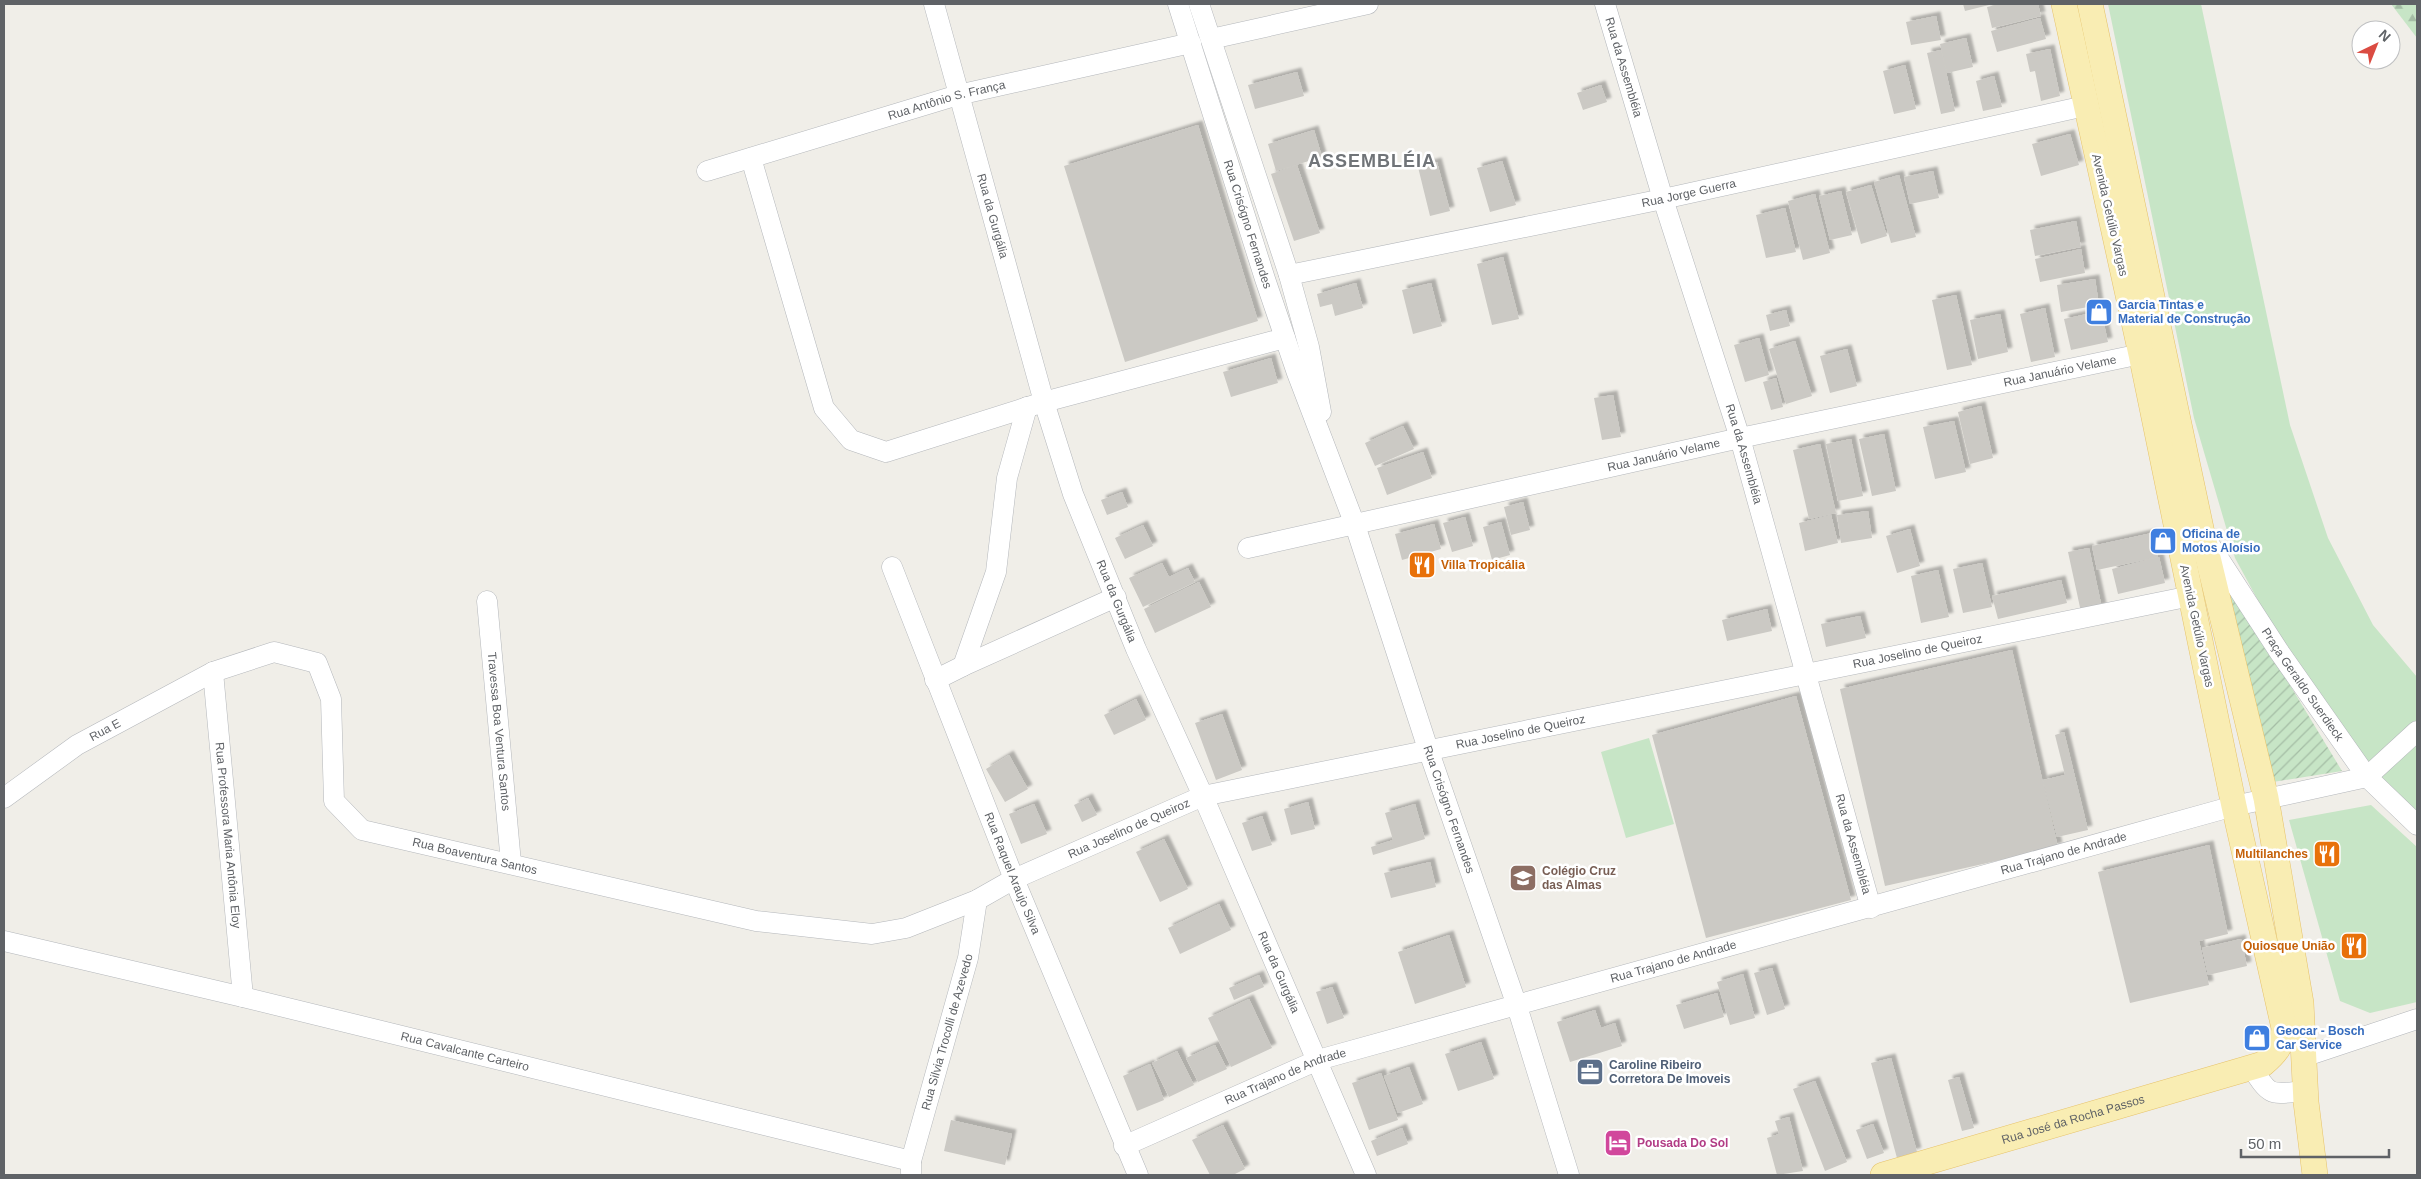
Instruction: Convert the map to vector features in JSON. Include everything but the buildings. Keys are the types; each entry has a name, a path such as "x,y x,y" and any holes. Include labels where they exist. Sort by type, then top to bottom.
{"main road":[{"name":"Avenida Getúlio Vargas","path":"2064,4 2140,354 2234,806 2284,1028 2284,1039 2278,1048 2257,1066"},
{"name":"Avenida Getúlio Vargas","path":"2090,4 2202,533 2266,798 2302,1003 2305,1091 2315,1175"},
{"name":"Rua José da Rocha Passos","path":"1883,1175 2257,1066"}],"street":[{"name":"Rua da Gurgália","path":"934,4 1036,404 1136,649 1203,796 1366,1175"},
{"name":"Rua Crisógno Fernandes","path":"1178,4 1285,338 1355,525 1428,749 1516,1004 1569,1175"},
{"name":"Rua Crisógno Fernandes","path":"1199,4 1289,275 1316,377 1325,444"},
{"path":"1211,39 1368,4"},
{"name":"Rua da Assembléia","path":"1605,4 1663,199 1740,438 1871,908"},
{"name":"Rua Antônio S. França","path":"707,171 958,95 1191,43"},
{"name":"Rua Jorge Guerra","path":"1289,275 1663,199 2085,106"},
{"path":"751,158 824,408 851,440 886,452 1036,404 1285,338"},
{"name":"Rua Januário Velame","path":"1248,548 1740,438 2140,354"},
{"path":"963,666 996,572 1007,478 1036,404"},
{"name":"Praça Geraldo Suerdieck","path":"2202,533 2280,653 2367,777 2417,825"},
{"name":"Rua Raquel Araujo Silva","path":"892,568 1014,880 1124,1146 1138,1175"},
{"name":"Rua Joselino de Queiroz","path":"872,934 906,928 977,900 1014,880 1203,796 2191,596"},
{"path":"935,680 1116,597"},
{"name":"Travessa Boa Ventura Santos","path":"487,602 511,863"},
{"name":"Rua Boaventura Santos","path":"213,672 274,652 317,664 331,699 334,801 362,830 756,921 872,934"},
{"name":"Rua E","path":"4,798 77,745 213,672"},
{"name":"Rua Professora Maria Antônia Eloy","path":"213,672 243,997"},
{"path":"2367,777 2417,731"},
{"name":"Rua Trajano de Andrade","path":"1124,1146 1318,1060 2234,806 2367,777"},
{"name":"Rua Silvia Trocolli de Azevedo","path":"911,1168 968,958 977,900"},
{"name":"Rua Cavalcante Carteiro","path":"4,941 243,997 911,1168"},
{"path":"2303,1057 2417,1019"},
{"path":"2257,1066 2266,1089 2272,1093 2305,1091"}],"green space":[{"path":"2108,4 2201,4 2290,425 2328,538 2373,625 2417,677 2417,812 2382,783 2292,663 2235,558 2194,418"},
{"path":"2391,4 2417,4 2417,38"},
{"path":"2222,573 2342,771 2273,782"},
{"path":"1649,738 1674,824 1626,838 1601,752"},
{"path":"2371,805 2417,847 2417,1002 2370,1013 2340,1001 2289,820"}],"place":[{"name":"Garcia Tintas e Material de Construção","path":"2099,312"},
{"name":"Oficina de Motos Aloísio","path":"2163,541"},
{"name":"Villa Tropicália","path":"1422,565"},
{"name":"Multilanches","path":"2327,854"},
{"name":"Colégio Cruz das Almas","path":"1523,878"},
{"name":"Quiosque União","path":"2354,946"},
{"name":"Geocar - Bosch Car Service","path":"2257,1038"},
{"name":"Caroline Ribeiro Corretora De Imoveis","path":"1590,1072"},
{"name":"Pousada Do Sol","path":"1618,1143"}],"district":[{"name":"ASSEMBLÉIA","path":"1372,161"}]}
